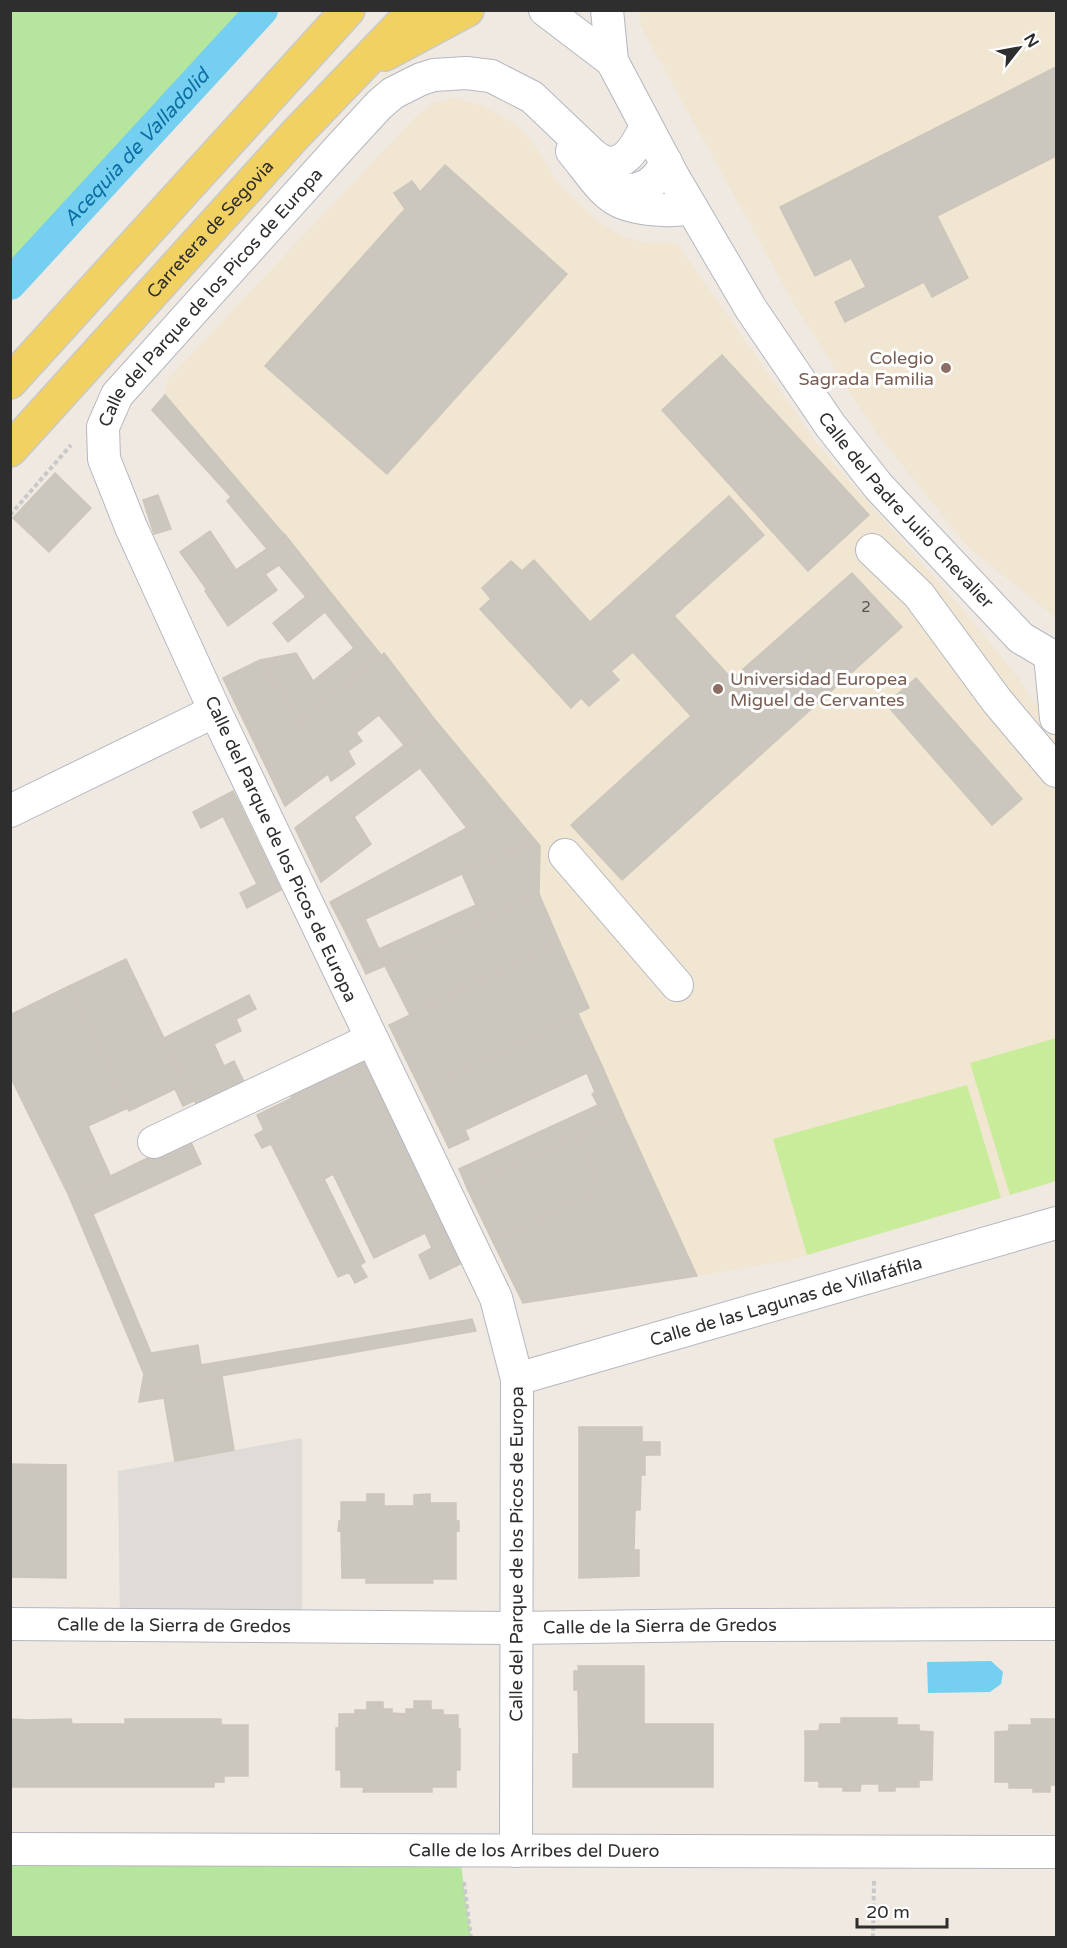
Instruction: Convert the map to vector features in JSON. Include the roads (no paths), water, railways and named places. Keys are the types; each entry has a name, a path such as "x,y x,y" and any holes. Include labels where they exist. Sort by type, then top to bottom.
{"main road":[{"path":"296,66 328,10"},
{"path":"10,382 348,10"},
{"name":"Carretera de Segovia","path":"10,450 296,134 415,10"},
{"path":"357,69 467,10"}],"street":[{"name":"Calle del Padre Julio Chevalier","path":"545,10 612,61"},
{"name":"Calle del Padre Julio Chevalier","path":"608,10 612,61 646,126 757,318 830,425 879,487 1021,638 1053,656"},
{"name":"Calle del Parque de los Picos de Europa","path":"516,1851 516,1379 496,1298 215,711 131,526 104,459 104,428 117,394 379,105 393,93 434,75 466,73 491,76 532,97 600,161 608,163 619,161 631,153 646,126"},
{"name":"Calle del Parque de los Picos de Europa","path":"532,97 553,128 612,198 636,209 667,211 692,209"},
{"name":"Calle del Parque de los Picos de Europa","path":"591,174 608,185 620,189 640,188 653,183 661,174 666,162"},
{"path":"872,550 919,595 997,701 1056,771"},
{"path":"1053,656 1056,718"},
{"path":"10,811 215,711"},
{"path":"565,855 677,985"},
{"path":"154,1142 372,1039"},
{"name":"Calle de las Lagunas de Villafáfila","path":"516,1379 1056,1223"},
{"name":"Calle de la Sierra de Gredos","path":"10,1624 516,1628 1056,1624"},
{"name":"Calle de los Arribes del Duero","path":"10,1849 1056,1852"}],"water":[{"path":"991,1661 1003,1672 1001,1684 990,1692 928,1693 927,1662"}],"waterway":[{"name":"Acequia de Valladolid","path":"10,284 262,10"}],"place":[{"name":"Colegio Sagrada Familia","path":"946,368"},
{"name":"Universidad Europea Miguel de Cervantes","path":"718,689"}]}
